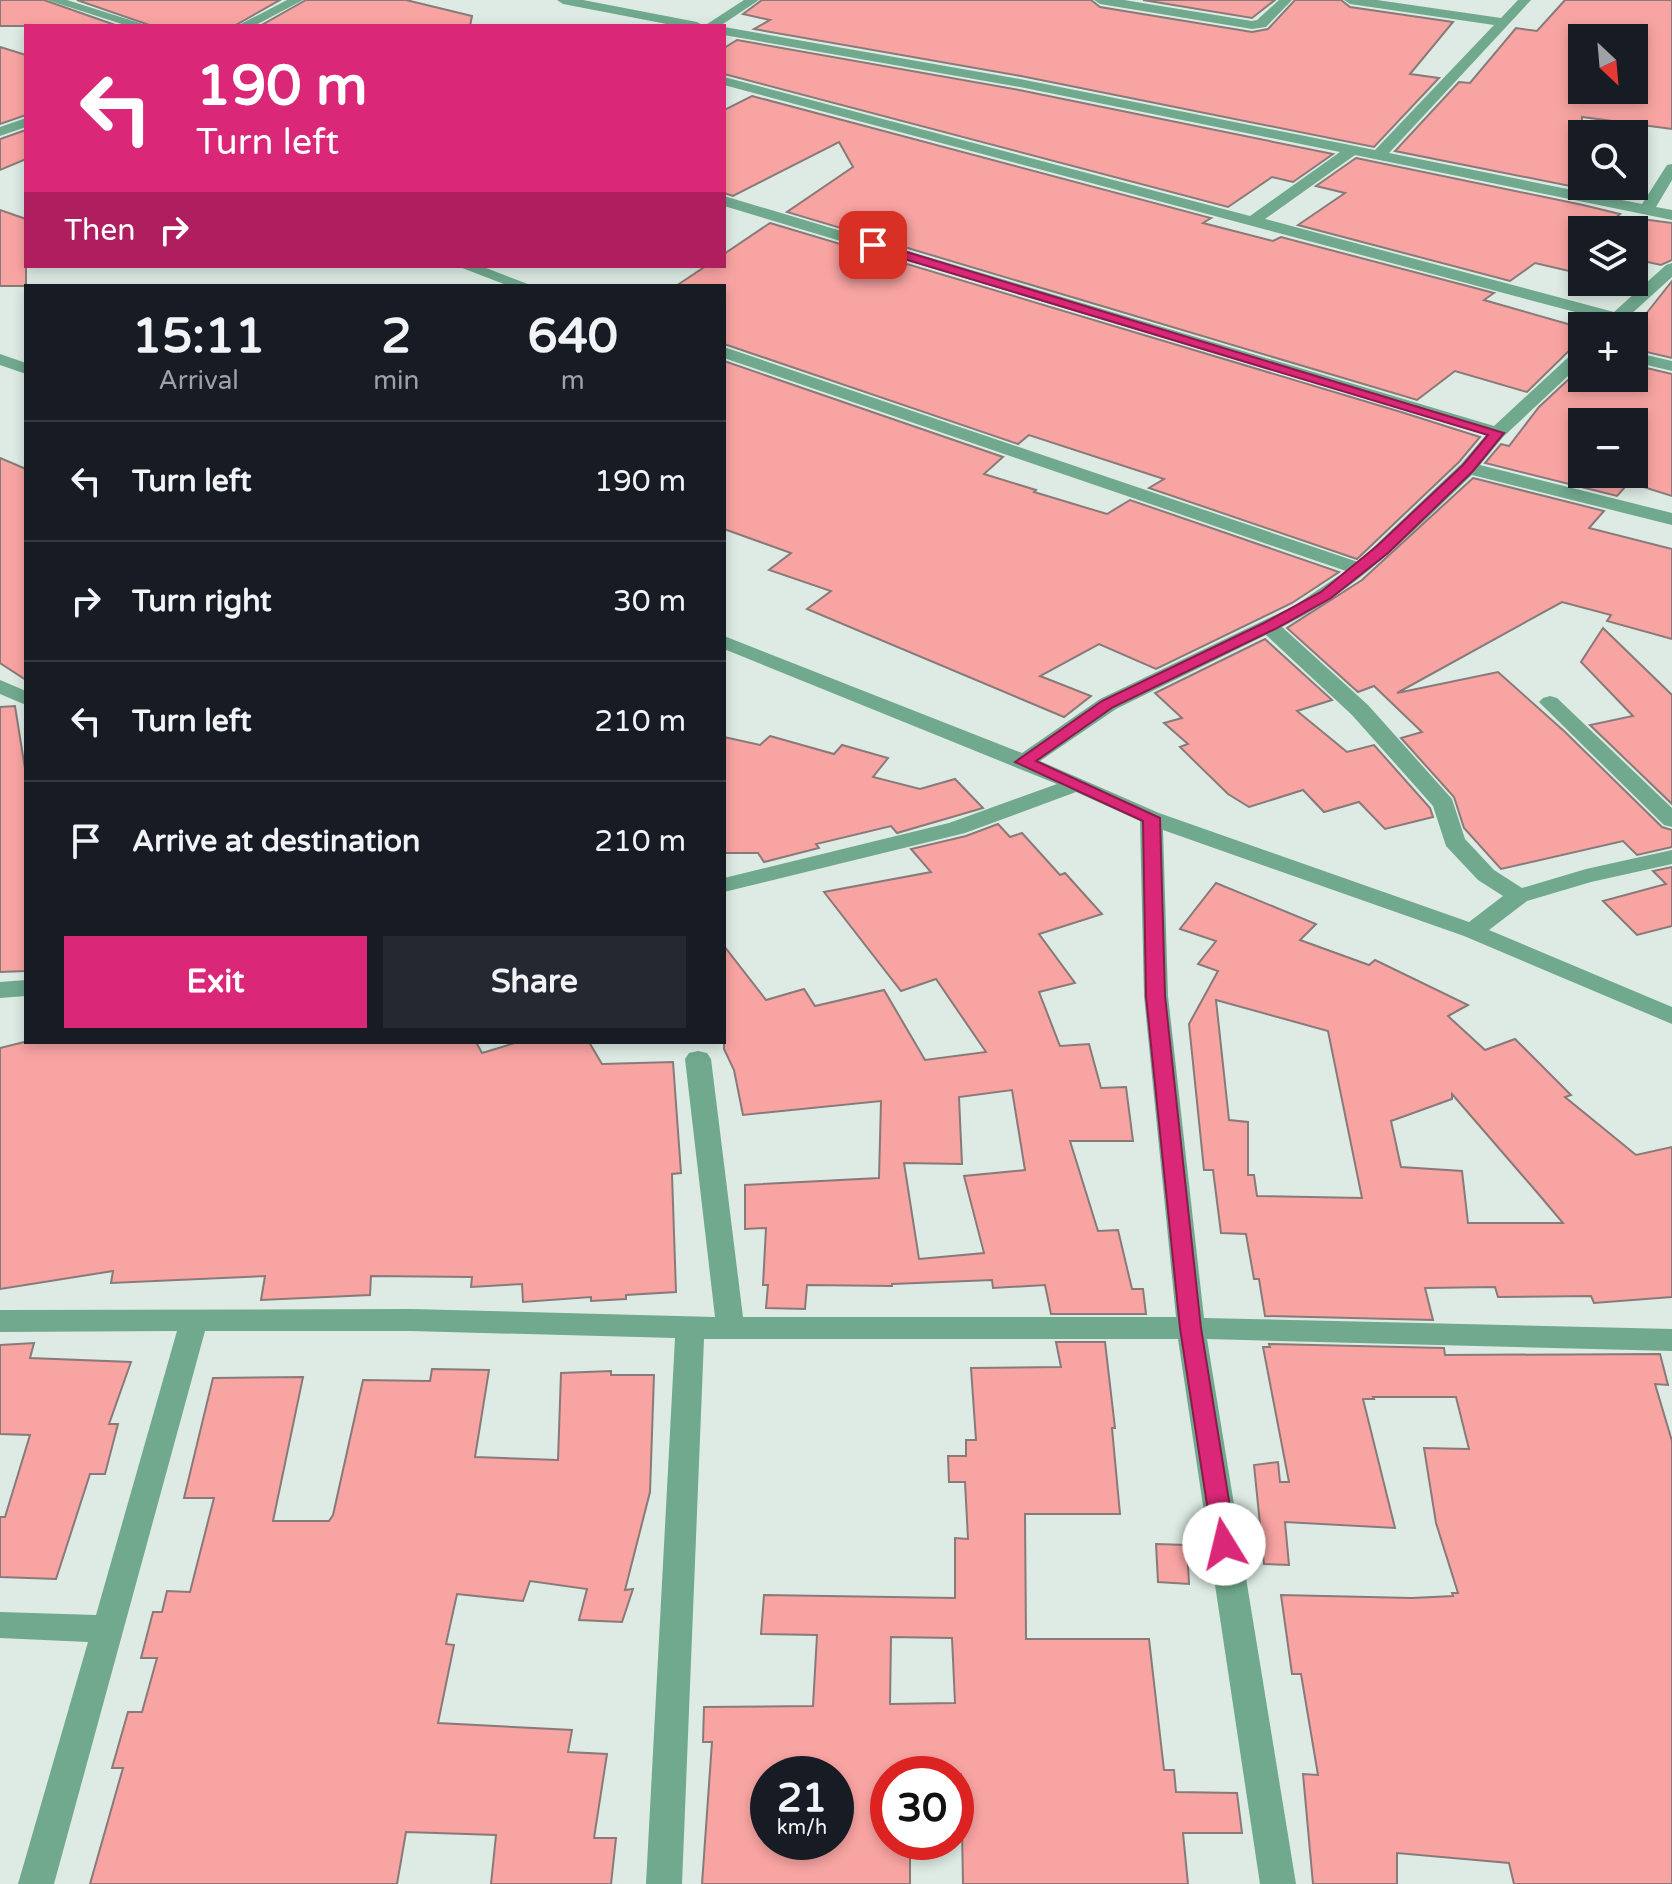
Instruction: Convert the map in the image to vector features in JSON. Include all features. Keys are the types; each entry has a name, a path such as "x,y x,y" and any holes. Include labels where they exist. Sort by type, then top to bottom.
{"street":[{"path":"53,0 135,24"},
{"path":"248,24 297,0"},
{"path":"563,0 686,24"},
{"path":"714,24 753,0"},
{"path":"1100,0 1252,25 1261,24 1286,0"},
{"path":"1350,0 1502,22"},
{"path":"1377,157 1525,0"},
{"path":"611,11 628,24"},
{"path":"726,31 1020,83 1672,215"},
{"path":"726,82 1254,220 1576,312"},
{"path":"0,112 24,120"},
{"path":"0,132 24,122"},
{"path":"1254,220 1352,151"},
{"path":"1646,210 1672,168"},
{"path":"726,202 1497,433"},
{"path":"471,268 519,284"},
{"path":"1622,312 1672,268"},
{"path":"726,353 1361,570"},
{"path":"0,359 24,368"},
{"path":"1648,360 1672,366"},
{"path":"1024,762 1108,704 1269,626 1326,595 1361,570 1468,468 1497,433 1568,367"},
{"path":"1468,468 1672,519"},
{"path":"1269,626 1360,710 1444,804 1454,841 1486,875 1519,896"},
{"path":"726,643 1024,762 1151,818 1472,931 1672,1016"},
{"path":"0,686 24,698"},
{"path":"1550,702 1672,820"},
{"path":"726,885 957,828 1077,784"},
{"path":"1151,818 1156,996 1191,1328 1278,1884"},
{"path":"1472,931 1519,896 1586,876 1672,857"},
{"path":"0,990 24,988"},
{"path":"698,1059 730,1328"},
{"path":"0,1321 411,1320 690,1328 1191,1328 1672,1340"},
{"path":"36,1884 194,1321"},
{"path":"664,1884 690,1328"},
{"path":"0,1625 108,1629"}],"building":[{"path":"0,0 44,0 112,24 24,24 0,26"},
{"path":"77,0 280,0 238,24 146,24"},
{"path":"306,0 406,0 472,16 470,24 264,24"},
{"path":"762,0 1091,0 1100,7 1252,32 1268,29 1295,0 1341,0 1350,7 1453,22 1410,74 1439,78 1374,147 1021,76 754,29 770,20 743,14"},
{"path":"1143,0 1275,0 1252,18"},
{"path":"1565,0 1672,0 1672,129 1648,126 1648,120 1582,117 1582,120 1568,120 1568,186 1395,151 1459,82 1470,83 1516,28 1537,31"},
{"path":"737,40 1019,90 1333,154 1293,182 1272,177 1228,207 726,75 726,47"},
{"path":"0,47 24,54 24,116 0,124"},
{"path":"752,96 1211,218 1203,223 1273,241 1281,237 1494,293 1484,300 1568,324 1568,352 1527,392 1455,371 1417,400 787,212 853,167 839,142 733,196 726,194 726,109"},
{"path":"24,131 24,160 0,170 0,139"},
{"path":"1356,158 1620,214 1568,216 1568,271 1535,263 1510,281 1298,225 1345,193 1316,186"},
{"path":"0,210 24,218 26,284 0,286"},
{"path":"1648,220 1672,223 1672,260 1661,265 1648,262"},
{"path":"770,223 1480,437 1459,462 1357,559 1149,488 1164,479 1029,435 1018,444 726,345 726,284 679,284 703,268 726,268 726,253"},
{"path":"1672,281 1672,358 1648,352 1647,312"},
{"path":"726,362 1003,457 984,474 1036,490 1034,492 1107,514 1130,500 1339,572 1292,603 1156,669 1099,644 1040,676 1091,696 1064,717 807,609 831,591 769,570 791,553 726,530"},
{"path":"1648,368 1672,374 1672,496 1647,488 1648,408 1568,408 1568,484 1485,463 1501,444 1509,446 1539,407 1568,380 1568,392 1648,392"},
{"path":"0,458 24,468 24,679 0,663"},
{"path":"1473,478 1604,511 1589,528 1672,549 1672,639 1607,621 1611,615 1562,602 1397,693 1498,672 1564,731 1662,827 1672,830 1672,847 1637,855 1623,841 1501,869 1464,828 1454,797 1401,738 1422,732 1374,686 1358,692 1287,628 1362,580"},
{"path":"1585,488 1624,488 1617,496"},
{"path":"1603,628 1672,695 1672,804 1590,725 1633,716 1581,662"},
{"path":"1265,639 1332,700 1297,711 1347,752 1374,745 1430,808 1433,817 1385,829 1359,802 1324,812 1303,790 1249,807 1228,794 1180,747 1188,744 1164,723 1182,718 1155,693"},
{"path":"15,706 24,762 24,971 0,972 0,707"},
{"path":"770,736 834,754 842,745 888,758 873,777 920,789 955,779 983,808 897,833 891,826 816,844 819,848 764,862 758,853 726,853 726,737 760,745"},
{"path":"998,824 1010,837 1022,833 1060,875 1065,873 1102,914 1039,934 1075,983 1039,992 1060,1046 1089,1044 1101,1088 1126,1087 1133,1141 1070,1141 1098,1231 1118,1230 1132,1289 1143,1289 1146,1314 1051,1314 1045,1285 993,1288 992,1280 892,1286 807,1285 805,1309 766,1308 768,1285 763,1285 766,1228 745,1229 745,1185 879,1178 881,1101 743,1115 734,1070 724,1049 726,949 766,1000 804,989 815,1006 884,990 925,1060 986,1052 936,979 901,991 824,892 931,872 911,849 966,836","holes":["1012,1090 1025,1170 964,1176 984,1253 919,1259 904,1163 962,1164 959,1097"]},
{"path":"1672,867 1672,926 1637,935 1603,901 1666,884 1653,871"},
{"path":"1216,883 1316,924 1300,940 1369,965 1375,960 1468,1005 1448,1016 1485,1050 1515,1039 1571,1095 1565,1097 1636,1155 1672,1147 1672,1297 1594,1303 1591,1296 1498,1297 1495,1287 1425,1288 1433,1320 1265,1316 1259,1279 1254,1279 1246,1234 1221,1233 1213,1170 1204,1170 1189,1024 1218,971 1198,964 1216,941 1180,929","holes":["1216,1000 1328,1031 1362,1198 1257,1196 1254,1175 1248,1175 1248,1122 1229,1120","1452,1094 1541,1197 1563,1223 1468,1223 1462,1171 1401,1167 1391,1121 1452,1099"]},
{"path":"24,1042 477,1044 482,1053 511,1044 590,1044 602,1064 673,1062 681,1173 672,1174 676,1292 626,1295 626,1299 591,1301 591,1297 523,1302 522,1284 471,1287 472,1277 371,1276 370,1295 261,1300 265,1276 111,1283 113,1271 0,1289 0,1048"},
{"path":"1056,1342 1105,1342 1115,1428 1112,1428 1120,1514 1025,1514 1026,1639 1149,1639 1164,1770 1174,1770 1176,1792 1237,1793 1242,1833 1183,1833 1188,1884 963,1884 963,1860 974,1860 974,1756 870,1756 870,1860 910,1860 910,1884 702,1884 712,1742 703,1742 704,1707 813,1706 817,1635 761,1634 764,1595 955,1598 955,1538 968,1539 965,1482 949,1482 948,1456 966,1456 966,1440 976,1440 971,1368 1061,1367","holes":["891,1637 952,1638 955,1703 890,1704"]},
{"path":"34,1343 30,1358 131,1362 109,1424 118,1424 105,1474 90,1474 56,1579 0,1577 0,1517 5,1517 30,1435 0,1434 0,1345"},
{"path":"1269,1344 1444,1348 1445,1355 1660,1354 1668,1385 1655,1384 1672,1441 1672,1884 1514,1884 1509,1863 1397,1853 1397,1884 1313,1884 1303,1774 1318,1775 1301,1674 1292,1674 1281,1595 1412,1598 1453,1596 1452,1593 1458,1593 1436,1523 1424,1448 1469,1449 1456,1397 1363,1399 1395,1528 1285,1522 1289,1565 1264,1564 1254,1465 1278,1462 1280,1482 1289,1482 1263,1347 1270,1347"},
{"path":"432,1369 489,1370 475,1457 558,1460 561,1373 611,1371 611,1375 654,1375 650,1492 625,1590 633,1589 622,1622 579,1620 587,1589 530,1581 523,1601 457,1594 446,1644 454,1645 438,1723 572,1730 568,1752 607,1754 594,1838 616,1838 611,1884 491,1884 496,1835 406,1832 397,1884 90,1884 123,1768 112,1768 128,1712 142,1712 157,1658 141,1658 153,1612 162,1612 167,1591 190,1592 214,1498 184,1498 213,1378 303,1377 273,1521 329,1521 333,1515 363,1380 430,1381"},
{"path":"1156,1544 1187,1545 1189,1584 1158,1582"}],"route":[{"path":"873,245 1497,433 1468,468 1361,570 1326,595 1108,704 1024,762 1117,800 1151,818 1156,996 1191,1328 1224,1544"}]}
